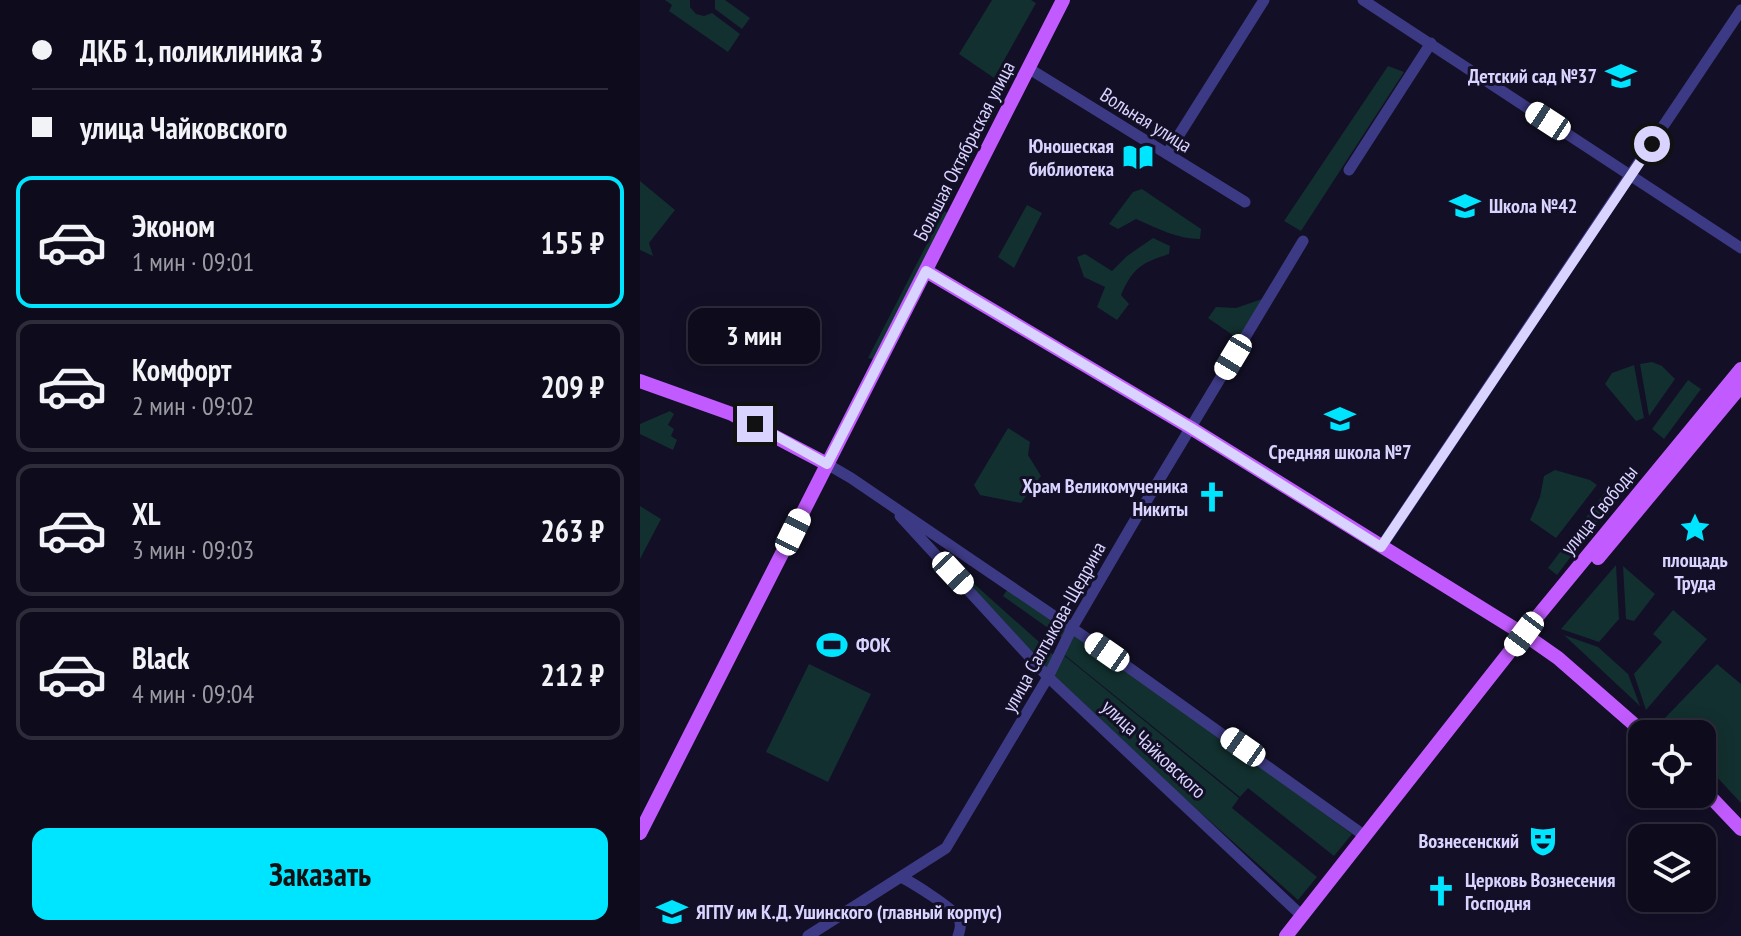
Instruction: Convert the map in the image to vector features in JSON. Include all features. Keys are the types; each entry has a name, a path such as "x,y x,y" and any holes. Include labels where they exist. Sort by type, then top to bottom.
{"main road":[{"name":"Большая Октябрьская улица","path":"640,833 1063,0"},
{"path":"926,271 1191,428 1526,636 1558,658 1629,720"},
{"name":"улица Свободы","path":"1291,934 1365,836 1741,369"},
{"name":"улица Чайковского","path":"640,381 732,414 827,464"},
{"name":"улица Свободы","path":"1526,636 1598,559 1741,386"},
{"path":"1716,803 1741,829"}],"street":[{"path":"1167,154 1264,0"},
{"path":"1363,0 1741,248"},
{"path":"1381,547 1741,10"},
{"path":"1349,170 1431,43"},
{"name":"Вольная улица","path":"1028,68 1245,202"},
{"name":"улица Салтыкова-Щедрина","path":"808,936 946,848 1048,677 1072,628 1303,241"},
{"name":"улица Чайковского","path":"827,464 1072,628 1365,836"},
{"name":"улица Чайковского","path":"886,501 1048,677 1302,916"},
{"path":"901,877 924,888 957,916 961,927 958,936"}],"green space":[{"path":"665,0 690,0 690,7 696,14 704,16 712,13 740,34 728,52 669,11 672,5"},
{"path":"715,0 725,0 750,18 742,29 715,9"},
{"path":"992,0 1031,0 1036,3 994,78 959,54"},
{"path":"1388,66 1404,72 1301,231 1284,221"},
{"path":"640,181 675,210 649,243 653,256 640,250"},
{"path":"1142,189 1201,229 1200,239 1175,235 1136,219 1118,229 1109,224 1133,192"},
{"path":"1027,205 1042,213 1014,268 998,257"},
{"path":"944,211 949,214 873,359 868,358"},
{"path":"1153,238 1170,246 1169,254 1151,260 1130,278 1121,295 1129,304 1117,320 1097,307 1105,287 1084,277 1077,257 1085,254 1112,271"},
{"path":"1265,298 1239,343 1208,318 1216,307 1236,308"},
{"path":"1652,362 1662,366 1675,379 1649,416 1640,364"},
{"path":"1634,365 1644,418 1636,421 1605,384 1612,373"},
{"path":"1688,380 1701,389 1664,439 1652,429"},
{"path":"670,411 674,414 668,425 674,429 671,436 677,440 673,450 640,434 640,424"},
{"path":"1008,428 1030,442 1028,455 1041,476 1021,503 980,495 974,485"},
{"path":"1555,470 1597,485 1556,538 1530,520 1540,497 1544,476"},
{"path":"1606,491 1615,498 1557,575 1548,568"},
{"path":"640,506 661,519 640,559"},
{"path":"953,565 1057,658 1048,675 950,569"},
{"path":"1616,565 1619,619 1599,642 1561,629"},
{"path":"1623,566 1655,594 1634,621 1626,619"},
{"path":"1009,587 1071,628 1065,640 1003,596"},
{"path":"1673,610 1707,639 1646,710 1634,674 1662,642 1653,634"},
{"path":"1072,629 1352,834 1334,856 1248,788 1240,797 1061,652"},
{"path":"1564,635 1598,647 1628,674 1640,706"},
{"path":"1061,653 1239,798 1232,808 1317,877 1298,900 1049,677"},
{"path":"809,664 871,694 828,782 766,752"},
{"path":"1717,664 1741,684 1741,803 1716,776 1716,720 1663,720"}],"place":[{"name":"Детский сад №37","path":"1621,76"},
{"name":"Юношеская библиотека","path":"1138,157"},
{"name":"Школа №42","path":"1465,206"},
{"name":"Средняя школа №7","path":"1340,419"},
{"name":"Храм Великомученика Никиты","path":"1212,497"},
{"name":"площадь Труда","path":"1695,528"},
{"name":"ФОК","path":"832,645"},
{"name":"Вознесенский","path":"1543,841"},
{"name":"Церковь Вознесения Господня","path":"1441,891"},
{"name":"ЯГПУ им К.Д. Ушинского (главный корпус)","path":"672,912"}],"route":[{"path":"755,424 827,464 926,271 1191,428 1381,547 1652,144"}]}
